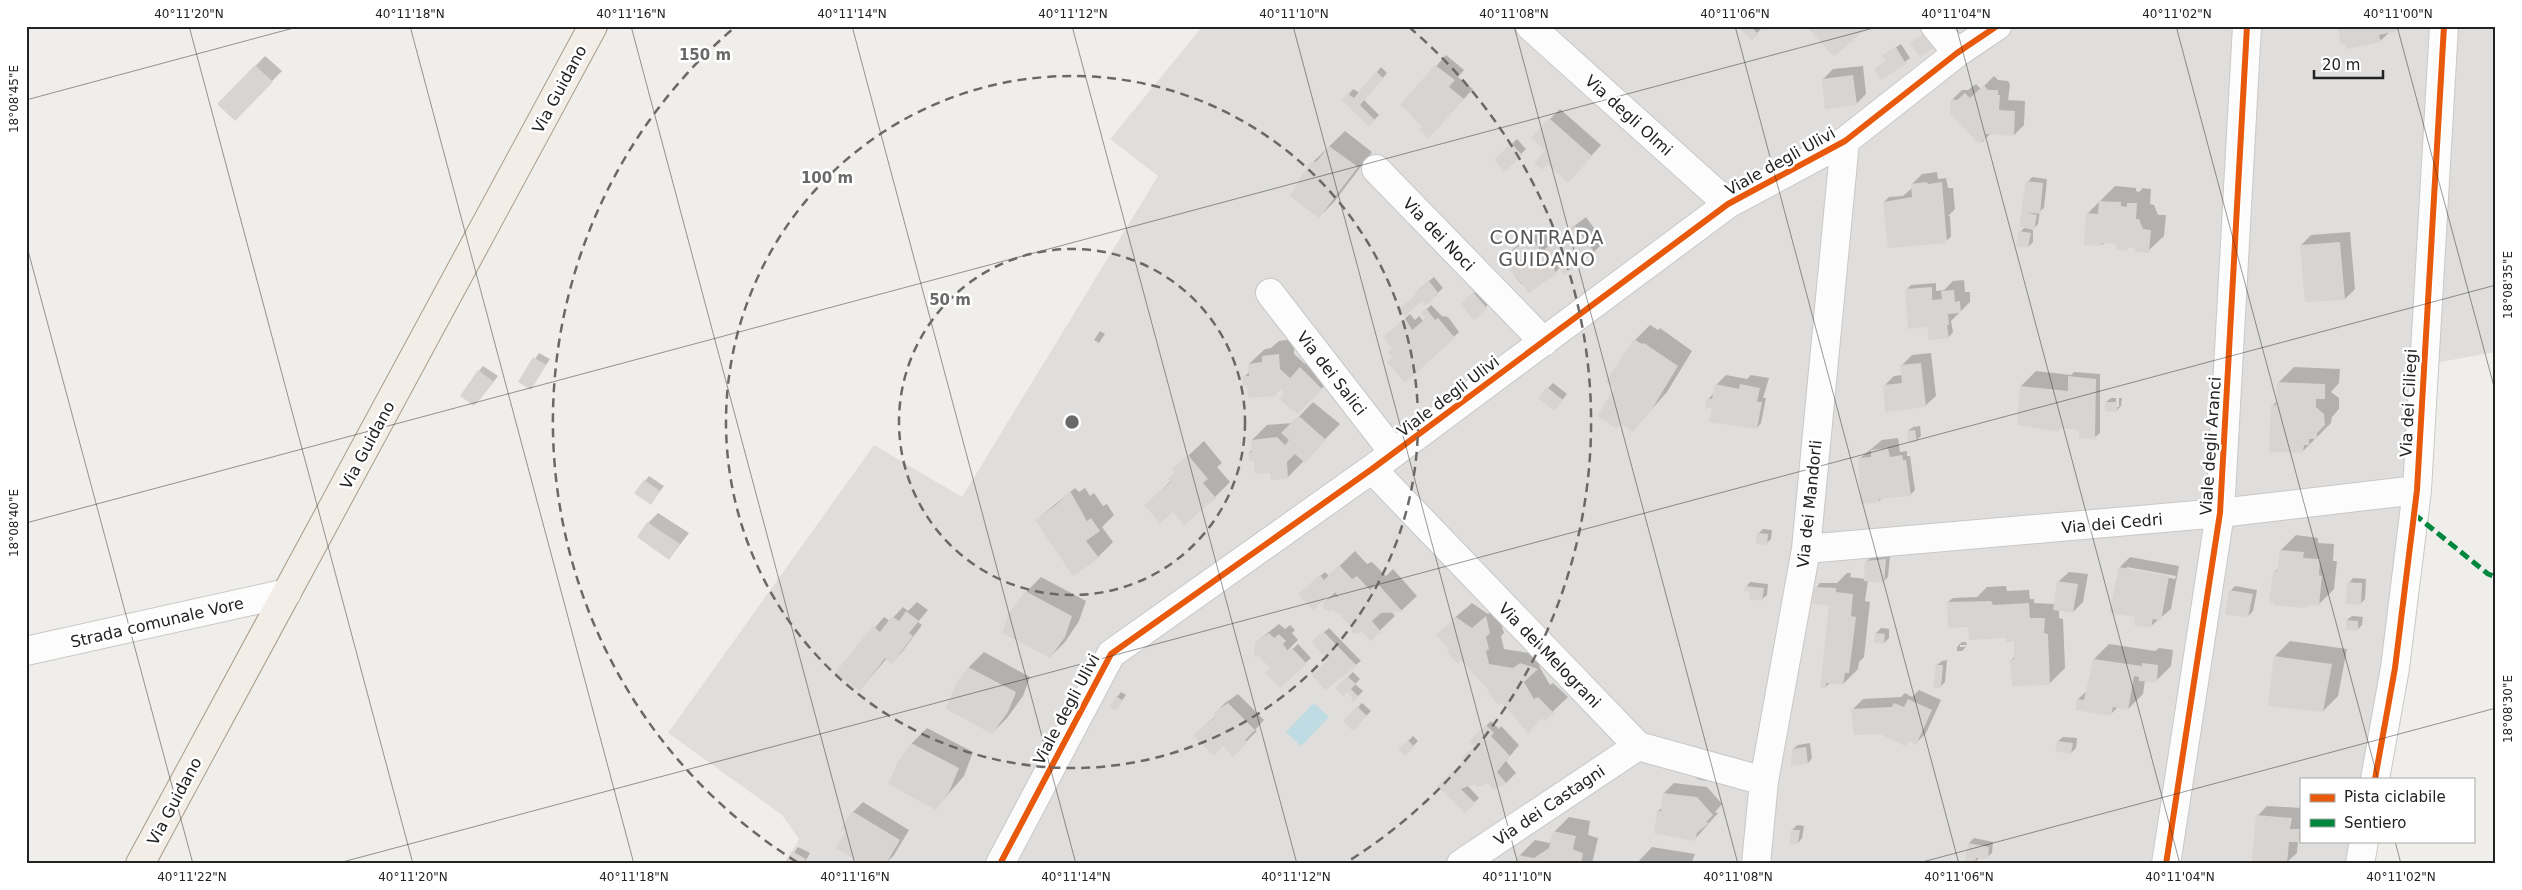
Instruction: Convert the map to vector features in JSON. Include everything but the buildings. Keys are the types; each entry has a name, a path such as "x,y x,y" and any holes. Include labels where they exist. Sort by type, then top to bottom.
{"main road":[{"name":"Via Guidano","path":"140,864 593,26"}],"street":[{"name":"Via degli Olmi","path":"1530,26 1728,204"},
{"path":"1935,26 1957,53"},
{"name":"Viale degli Ulivi","path":"1000,864 1111,654 1394,453 1728,204 1845,141 1957,53 1997,26"},
{"name":"Viale degli Aranci","path":"2166,864 2220,513 2247,26"},
{"name":"Via dei Ciliegi","path":"2375,778 2395,668 2417,490 2444,26"},
{"name":"Via dei Mandorli","path":"1756,864 1764,781 1806,550 1845,141"},
{"name":"Via dei Noci","path":"1376,169 1544,342"},
{"name":"Via dei Salici","path":"1270,293 1394,453"},
{"name":"Via dei Melograni","path":"1372,469 1638,746"},
{"name":"Via dei Cedri","path":"1806,550 2220,513 2417,490"},
{"name":"Strada comunale Vore","path":"26,651 287,593"},
{"path":"1638,746 1764,781"},
{"name":"Via dei Castagni","path":"1461,864 1638,746"},
{"path":"2360,864 2364,842"}],"shaded area":[{"path":"1203,26 2496,26 2496,352 2418,366 2389,635 2366,778 2300,778 2300,842 2355,842 2352,864 785,864 799,839 782,815 668,733 874,445 962,497 1158,176 1110,139"}],"water":[{"path":"1314,703 1329,717 1301,746 1286,732"}],"marked path":[{"path":"2414,514 2488,574 2496,577"}],"cycle path":[{"path":"1000,864 1111,654 1372,469 1728,204 1845,141 1957,53 1997,26"},
{"path":"2166,864 2220,513 2247,26"},
{"path":"2375,778 2395,668 2417,490 2444,26"}],"district":[{"name":"CONTRADA GUIDANO","path":"1547,248"}]}
